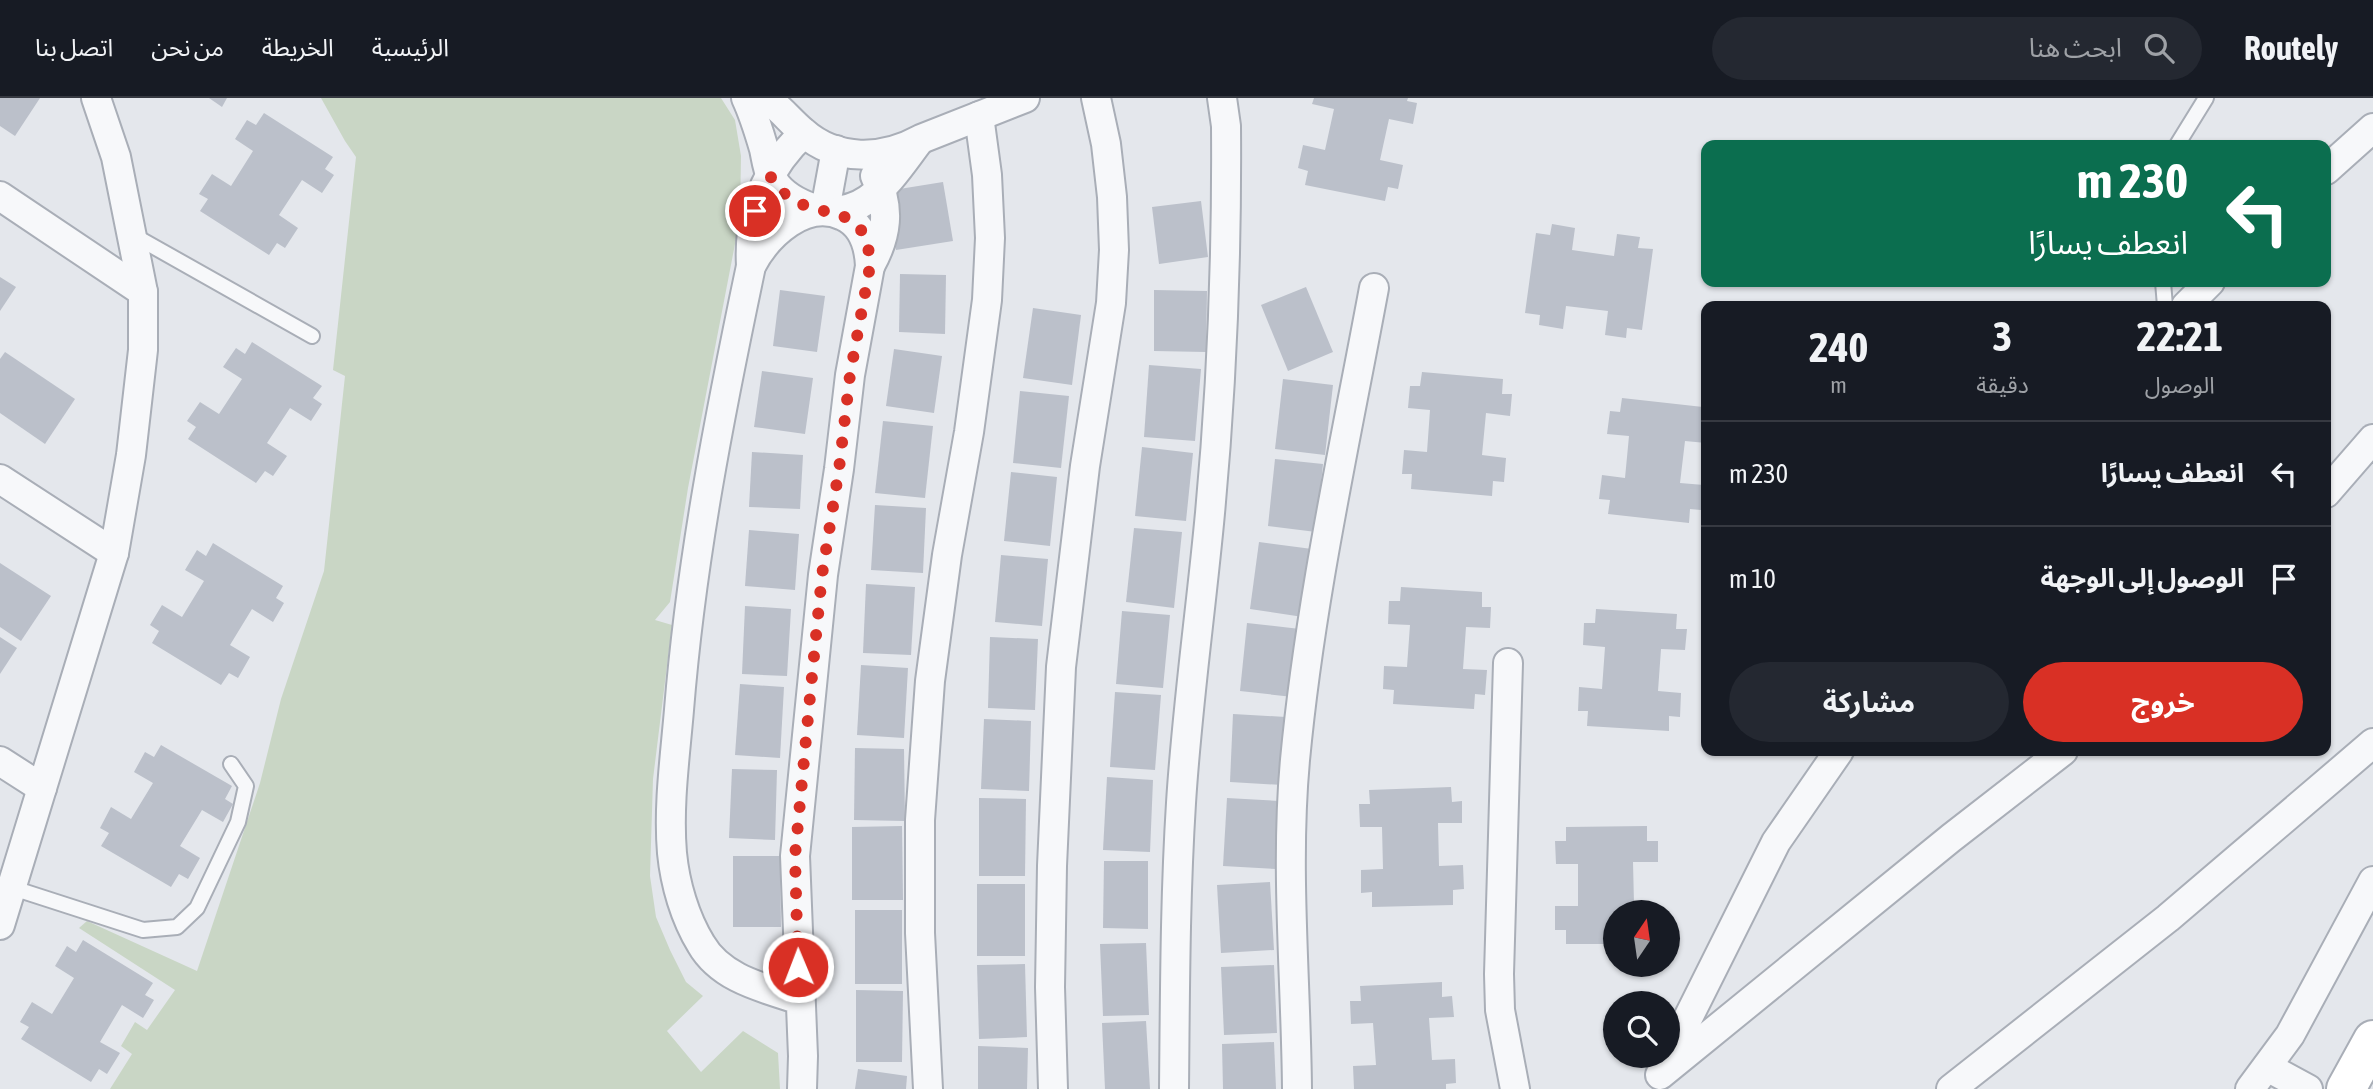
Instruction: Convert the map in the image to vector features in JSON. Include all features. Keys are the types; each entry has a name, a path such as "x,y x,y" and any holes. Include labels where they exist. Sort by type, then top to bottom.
{"main road":[{"path":"2346,1089 2373,1040"}],"street":[{"path":"0,925 114,553 131,455 143,350 143,292 116,157 96,98"},
{"path":"746,98 759,131 769,174 777,187 788,196 813,208 840,210 870,200 921,139"},
{"path":"766,98 819,143 848,153 868,165 881,190 886,210 880,248 870,266"},
{"path":"848,153 890,152 1025,98"},
{"path":"1052,1089 1052,866 1061,667 1085,466 1111,303 1114,250 1106,144 1096,98"},
{"path":"1174,1089 1174,958 1181,803 1189,699 1211,509 1225,314 1226,126 1222,98"},
{"path":"928,1089 920,933 920,820 930,681 987,300 988,175 979,116"},
{"path":"2331,166 2373,128"},
{"path":"800,1000 745,981 721,967 702,946 678,886 672,854 674,774 684,652 698,541 714,443 751,266 750,247 755,211 769,174 784,152 804,133"},
{"path":"825,210 848,153"},
{"path":"0,196 143,292"},
{"path":"751,266 759,251 781,228 810,213 825,210 850,219 859,228 869,252 870,266 850,375 839,469 822,575 795,856 802,1089"},
{"path":"2191,301 2205,287"},
{"path":"1297,1089 1290,839 1295,760 1311,627 1374,288"},
{"path":"2331,487 2373,439"},
{"path":"0,479 114,553"},
{"path":"1508,663 1499,974 1500,1010 1516,1089"},
{"path":"1951,1089 2168,918 2373,743"},
{"path":"1656,1082 1776,842 1836,756"},
{"path":"1656,1082 1951,838 2057,756"},
{"path":"0,761 42,789"},
{"path":"2250,1089 2309,1001 2373,881"},
{"path":"2267,1067 2308,1089"}],"lane":[{"path":"2180,140 2206,98"},
{"path":"133,235 312,335"},
{"path":"13,888 143,930 177,927 197,908 238,821 246,786 232,764"}],"green space":[{"path":"321,98 721,98 735,120 741,156 740,218 688,488 670,602 655,620 672,625 653,779 650,876 656,917 670,950 686,982 703,996 667,1031 701,1072 743,1031 778,1053 780,1089 110,1089 132,1054 121,1046 135,1022 147,1030 175,990 79,928 87,921 197,971 260,783 281,699 324,571 345,376 333,370 356,157"}],"building":[{"path":"0,98 40,98 15,136 0,126"},
{"path":"209,98 227,98 222,107"},
{"path":"1314,98 1408,98 1407,101 1417,103 1413,124 1389,119 1380,160 1403,165 1398,189 1388,187 1385,201 1305,185 1308,171 1298,168 1303,145 1325,150 1334,109 1312,104"},
{"path":"264,113 333,157 325,169 334,175 322,193 302,180 279,215 298,228 285,248 277,243 269,255 200,211 208,199 199,194 212,174 231,186 253,151 235,139 247,120 256,125"},
{"path":"943,182 953,241 896,250 887,191"},
{"path":"1201,201 1208,257 1159,264 1152,207"},
{"path":"1552,224 1575,228 1572,250 1614,256 1617,234 1640,237 1638,248 1653,249 1642,330 1627,328 1626,338 1605,335 1608,311 1566,306 1563,329 1539,325 1540,315 1525,313 1536,233 1550,235"},
{"path":"900,274 946,275 945,334 899,332"},
{"path":"0,277 16,287 0,311"},
{"path":"1306,287 1333,352 1288,371 1261,305"},
{"path":"780,290 825,296 817,352 773,346"},
{"path":"1154,290 1207,291 1206,352 1154,351"},
{"path":"1033,308 1081,315 1072,385 1023,378"},
{"path":"252,342 322,386 313,398 322,404 311,421 290,408 267,443 287,456 273,476 265,471 256,483 188,439 196,427 187,421 200,402 219,414 242,379 223,367 236,348 245,354"},
{"path":"894,349 942,356 934,413 886,406"},
{"path":"5,352 75,399 45,444 0,413 0,359"},
{"path":"1149,365 1201,369 1195,441 1144,437"},
{"path":"762,371 813,378 805,434 754,427"},
{"path":"1422,372 1503,379 1502,394 1512,394 1510,416 1486,413 1482,455 1506,458 1504,482 1493,481 1492,496 1411,489 1412,474 1402,474 1404,450 1427,452 1430,410 1408,408 1410,386 1420,386"},
{"path":"1283,379 1333,385 1325,455 1275,449"},
{"path":"1020,391 1069,396 1061,468 1013,463"},
{"path":"1622,398 1701,407 1701,443 1685,441 1680,483 1701,485 1701,510 1690,509 1689,523 1608,514 1610,500 1599,499 1602,475 1625,478 1629,436 1607,434 1610,411 1620,412"},
{"path":"883,421 933,426 925,498 875,493"},
{"path":"1142,447 1193,453 1186,521 1135,516"},
{"path":"752,452 803,455 800,509 749,507"},
{"path":"1275,459 1323,464 1316,532 1268,526"},
{"path":"1011,472 1057,477 1050,546 1004,541"},
{"path":"875,505 926,508 923,573 871,570"},
{"path":"1134,528 1182,532 1174,608 1126,602"},
{"path":"749,530 799,534 795,590 745,586"},
{"path":"1259,542 1312,549 1303,617 1250,609"},
{"path":"213,543 283,586 276,598 284,603 273,622 252,609 230,645 250,657 238,678 229,673 221,685 152,643 159,631 150,625 162,605 182,617 204,581 185,570 197,550 206,556"},
{"path":"1001,555 1048,559 1042,626 995,622"},
{"path":"0,563 51,596 21,641 0,627"},
{"path":"866,584 915,587 911,655 863,653"},
{"path":"1401,587 1482,592 1482,607 1491,607 1490,628 1466,627 1463,669 1487,670 1485,695 1475,694 1474,709 1393,704 1394,690 1383,689 1384,666 1407,667 1410,625 1388,624 1389,601 1400,601"},
{"path":"745,606 791,609 787,676 742,674"},
{"path":"1596,609 1677,614 1676,629 1687,629 1685,650 1661,649 1658,691 1681,693 1680,717 1669,716 1669,731 1587,726 1588,711 1578,711 1579,687 1602,689 1605,647 1583,645 1584,623 1595,623"},
{"path":"1122,611 1170,615 1163,688 1116,684"},
{"path":"1247,623 1300,629 1293,697 1240,691"},
{"path":"0,637 17,648 0,674"},
{"path":"990,637 1038,639 1035,710 988,708"},
{"path":"861,665 908,668 904,738 857,735"},
{"path":"740,684 784,687 780,758 735,755"},
{"path":"1115,692 1161,695 1155,770 1110,767"},
{"path":"1233,714 1286,717 1283,785 1230,782"},
{"path":"984,719 1031,721 1029,791 981,789"},
{"path":"161,745 232,786 225,799 233,804 223,822 202,810 180,846 200,858 188,879 179,874 171,887 101,846 109,833 100,828 111,807 131,819 153,783 134,772 145,752 154,757"},
{"path":"855,748 904,749 905,821 854,820"},
{"path":"732,769 777,770 775,840 729,838"},
{"path":"1107,777 1153,780 1150,852 1103,850"},
{"path":"1451,787 1452,802 1462,801 1462,823 1438,823 1439,866 1463,865 1464,889 1453,890 1453,905 1372,907 1372,892 1361,893 1361,870 1383,869 1382,827 1360,827 1359,804 1370,804 1369,790"},
{"path":"979,798 1026,799 1025,876 979,876"},
{"path":"1227,798 1280,801 1276,869 1223,866"},
{"path":"902,826 903,900 852,900 852,827"},
{"path":"1647,826 1647,841 1658,841 1658,862 1633,862 1634,900 1603,900 1603,944 1566,944 1566,930 1555,930 1555,906 1578,906 1578,864 1556,864 1555,841 1566,841 1566,827"},
{"path":"733,856 780,856 781,927 733,927"},
{"path":"1104,861 1148,861 1148,929 1103,928"},
{"path":"1270,882 1274,950 1221,953 1217,885"},
{"path":"977,884 1025,884 1025,956 977,956"},
{"path":"855,910 902,910 902,984 855,984"},
{"path":"83,940 153,983 145,995 154,1000 143,1018 122,1005 100,1042 120,1053 107,1074 99,1069 91,1082 21,1039 29,1027 20,1022 32,1002 52,1014 74,978 55,966 67,946 76,952"},
{"path":"1146,943 1149,1015 1103,1016 1100,944"},
{"path":"1025,964 1027,1037 979,1039 977,965"},
{"path":"1274,965 1277,1033 1224,1035 1221,967"},
{"path":"1442,982 1442,997 1452,996 1454,1017 1429,1018 1432,1060 1455,1059 1456,1083 1446,1084 1446,1089 1354,1089 1353,1066 1376,1065 1373,1023 1351,1024 1350,1001 1361,1001 1360,986"},
{"path":"856,990 903,991 902,1062 856,1062"},
{"path":"1146,1021 1150,1089 1105,1089 1102,1023"},
{"path":"1274,1042 1276,1089 1223,1089 1222,1044"},
{"path":"978,1046 1028,1048 1027,1089 978,1089"},
{"path":"858,1069 907,1076 906,1089 855,1089"}],"route":[{"path":"755,211 769,174 777,187 800,203 850,219 866,240 870,266 850,375 839,469 822,575 795,856 798,967"}]}
